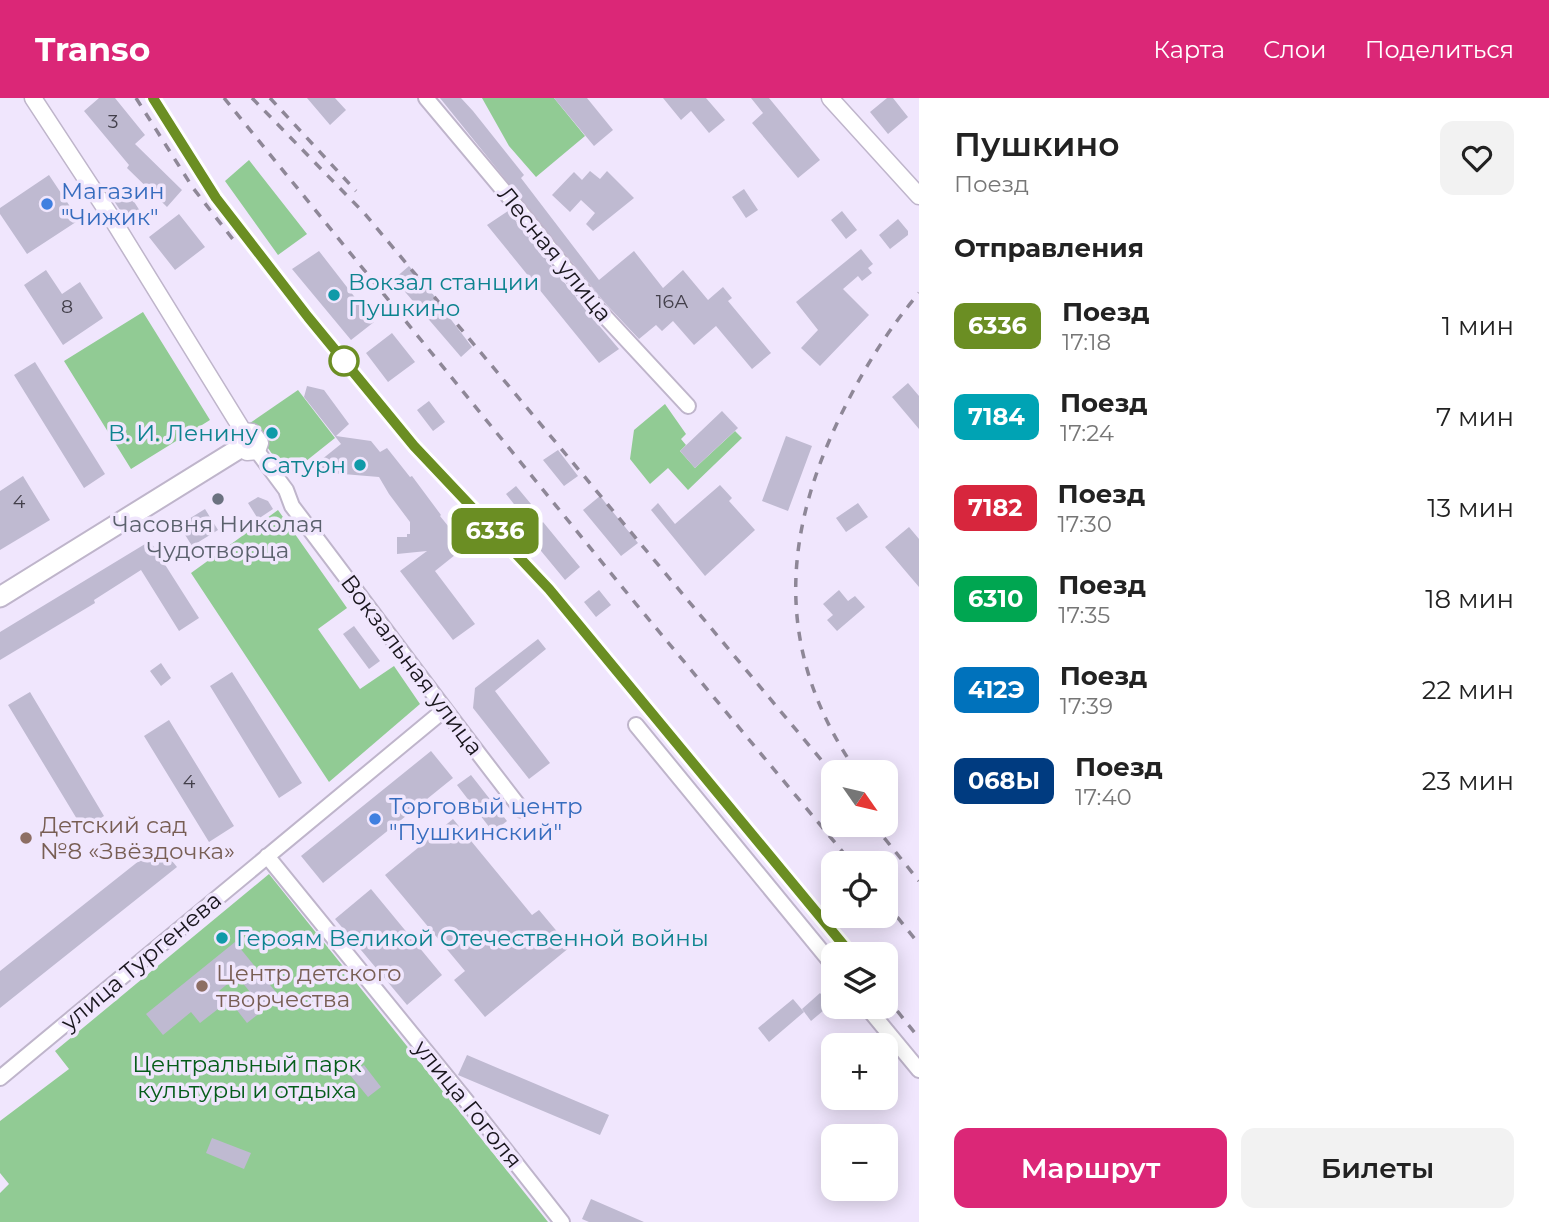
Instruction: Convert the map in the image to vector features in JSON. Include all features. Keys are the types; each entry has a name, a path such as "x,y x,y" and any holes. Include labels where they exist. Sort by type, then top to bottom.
{"main road":[{"path":"0,597 247,443"}],"street":[{"name":"Вокзальная улица","path":"33,98 111,217 247,443 286,490 292,506 522,810"},
{"name":"Лесная улица","path":"426,98 518,207 598,309 688,406"},
{"path":"830,98 919,196"},
{"name":"улица Тургенева","path":"0,1078 444,710"},
{"path":"636,725 821,950"},
{"name":"улица Гоголя","path":"267,856 562,1222"},
{"path":"877,1019 919,1070"}],"green space":[{"path":"482,98 554,98 585,136 536,177 509,146"},
{"path":"249,160 307,234 278,255 225,181"},
{"path":"143,312 210,420 131,469 64,361"},
{"path":"298,390 335,438 291,473 285,472 250,423"},
{"path":"665,404 686,434 681,439 686,445 680,451 695,468 735,431 742,438 688,490 668,468 650,484 630,459 634,430"},
{"path":"278,510 347,608 318,629 360,689 394,666 420,704 329,782 191,573"},
{"name":"Центральный парк культуры и отдыха","path":"269,874 548,1222 0,1222 0,1193 9,1184 0,1173 0,1121 69,1069 55,1051"}],"building":[{"path":"99,98 115,98 145,135 135,144 182,190 167,207 127,168 129,165 84,111"},
{"path":"307,98 335,98 346,110 330,125"},
{"path":"440,98 461,98 473,111 524,175 521,178 599,280 634,251 663,288 683,270 708,300 723,287 732,298 728,301 771,353 752,369 716,326 694,345 673,321 662,331 656,325 639,339 605,303"},
{"path":"554,98 587,98 613,130 594,146"},
{"path":"663,98 706,98 725,120 709,133 691,111 681,120"},
{"path":"751,98 769,98 820,160 798,178 752,123 763,113"},
{"path":"887,98 893,98 908,117 888,134 870,112"},
{"path":"590,171 600,179 607,171 634,198 593,231 586,224 595,213 581,200 570,212 552,195 574,172 582,180"},
{"path":"49,175 79,220 27,254 0,214 0,208"},
{"path":"126,189 145,219 132,228 112,198"},
{"path":"744,189 758,210 746,218 732,197"},
{"path":"508,211 619,349 599,363 487,225"},
{"path":"842,211 857,230 846,239 831,220"},
{"path":"179,214 205,247 175,270 149,237"},
{"path":"898,219 908,231 908,235 890,249 879,235"},
{"path":"861,249 873,264 868,268 872,273 862,281 858,276 843,289 869,315 820,366 801,348 818,330 796,302"},
{"name":"Вокзал станции Пушкино","path":"319,251 374,322 351,340 292,269"},
{"path":"409,266 447,311 472,347 461,357 394,279"},
{"path":"46,270 62,294 80,282 103,318 63,345 24,285"},
{"name":"Вокзал станции Пушкино","path":"392,333 415,362 388,382 366,353"},
{"path":"35,362 105,474 84,488 14,375"},
{"path":"908,383 919,396 919,429 892,397"},
{"path":"307,386 324,390 349,424 336,436 371,441 380,452 387,448 410,477 412,476 465,547 435,571 475,624 453,640 400,571 427,551 397,554 397,537 407,537 407,534 410,534 410,522 379,477 319,472 321,460 341,444 304,397"},
{"path":"429,401 445,422 433,431 417,410"},
{"path":"722,411 738,428 695,468 680,451"},
{"path":"786,436 812,446 788,511 762,501"},
{"path":"558,450 578,476 564,486 543,460"},
{"path":"23,476 50,520 0,550 0,491"},
{"path":"720,485 732,498 729,501 755,530 705,576 651,510 658,503 675,524"},
{"path":"516,486 531,504 521,513 506,494"},
{"path":"600,496 638,543 621,556 583,510"},
{"path":"258,497 268,501 273,509 258,519 248,503"},
{"path":"858,503 868,517 846,532 836,518"},
{"path":"205,509 218,530 192,546 179,525"},
{"path":"543,522 580,567 565,580 532,540 536,537 532,532"},
{"path":"909,527 919,539 919,587 885,547"},
{"path":"150,541 199,618 179,631 141,570 94,600 95,603 0,660 0,632"},
{"path":"599,590 611,605 596,617 584,602"},
{"path":"839,590 848,601 855,596 865,607 837,631 827,620 833,615 823,604"},
{"path":"354,626 380,661 369,669 343,634"},
{"path":"538,639 546,649 495,691 550,763 529,779 473,708 475,688"},
{"path":"161,663 171,678 161,686 150,671"},
{"path":"232,672 302,783 279,798 210,686"},
{"path":"30,692 104,816 83,829 8,705"},
{"path":"169,720 234,826 209,842 144,736"},
{"name":"Торговый центр \"Пушкинский\"","path":"431,751 453,778 323,883 301,856"},
{"path":"471,775 507,821 493,832 457,785"},
{"path":"453,819 532,915 539,910 570,947 485,1017 454,980 465,971 385,875"},
{"path":"159,845 177,867 0,1008 0,971"},
{"path":"371,889 442,975 407,1005 335,919"},
{"path":"235,942 280,997 247,1023 233,1005 250,992 237,976 219,991 227,1002 200,1023 191,1012 163,1035 146,1014"},
{"path":"821,994 821,1013 811,1021 802,1009"},
{"path":"793,999 804,1012 769,1042 758,1028"},
{"path":"467,1055 609,1115 600,1135 458,1075"},
{"path":"364,1065 381,1087 368,1097 350,1075"},
{"path":"212,1138 251,1153 244,1169 206,1153"},
{"path":"591,1199 644,1222 589,1222 582,1219"}],"railway":[{"path":"136,98 193,188 235,242"},
{"path":"153,98 216,199 308,317 414,446 549,589 840,942"},
{"path":"224,98 636,604 842,851"},
{"path":"252,98 365,214 821,760"},
{"path":"270,98 356,191"},
{"path":"850,760 831,729 812,685 801,642 796,598 798,555 806,510 820,465 839,419 875,353 919,293"},
{"path":"883,837 919,881"},
{"path":"898,918 919,944"},
{"path":"898,1012 919,1038"}],"train":[{"name":"6336","path":"153,98 240,232 308,317 414,446 549,589 841,942"}],"place":[{"name":"Магазин \"Чижик\"","path":"47,204"},
{"name":"Вокзал станции Пушкино","path":"334,295"},
{"name":"В. И. Ленину","path":"272,433"},
{"name":"Сатурн","path":"360,465"},
{"name":"Часовня Николая Чудотворца","path":"218,499"},
{"name":"Торговый центр \"Пушкинский\"","path":"375,819"},
{"name":"Детский сад №8 «Звёздочка»","path":"26,838"},
{"name":"Героям Великой Отечественной войны","path":"222,938"},
{"name":"Центр детского творчества","path":"202,986"}]}
